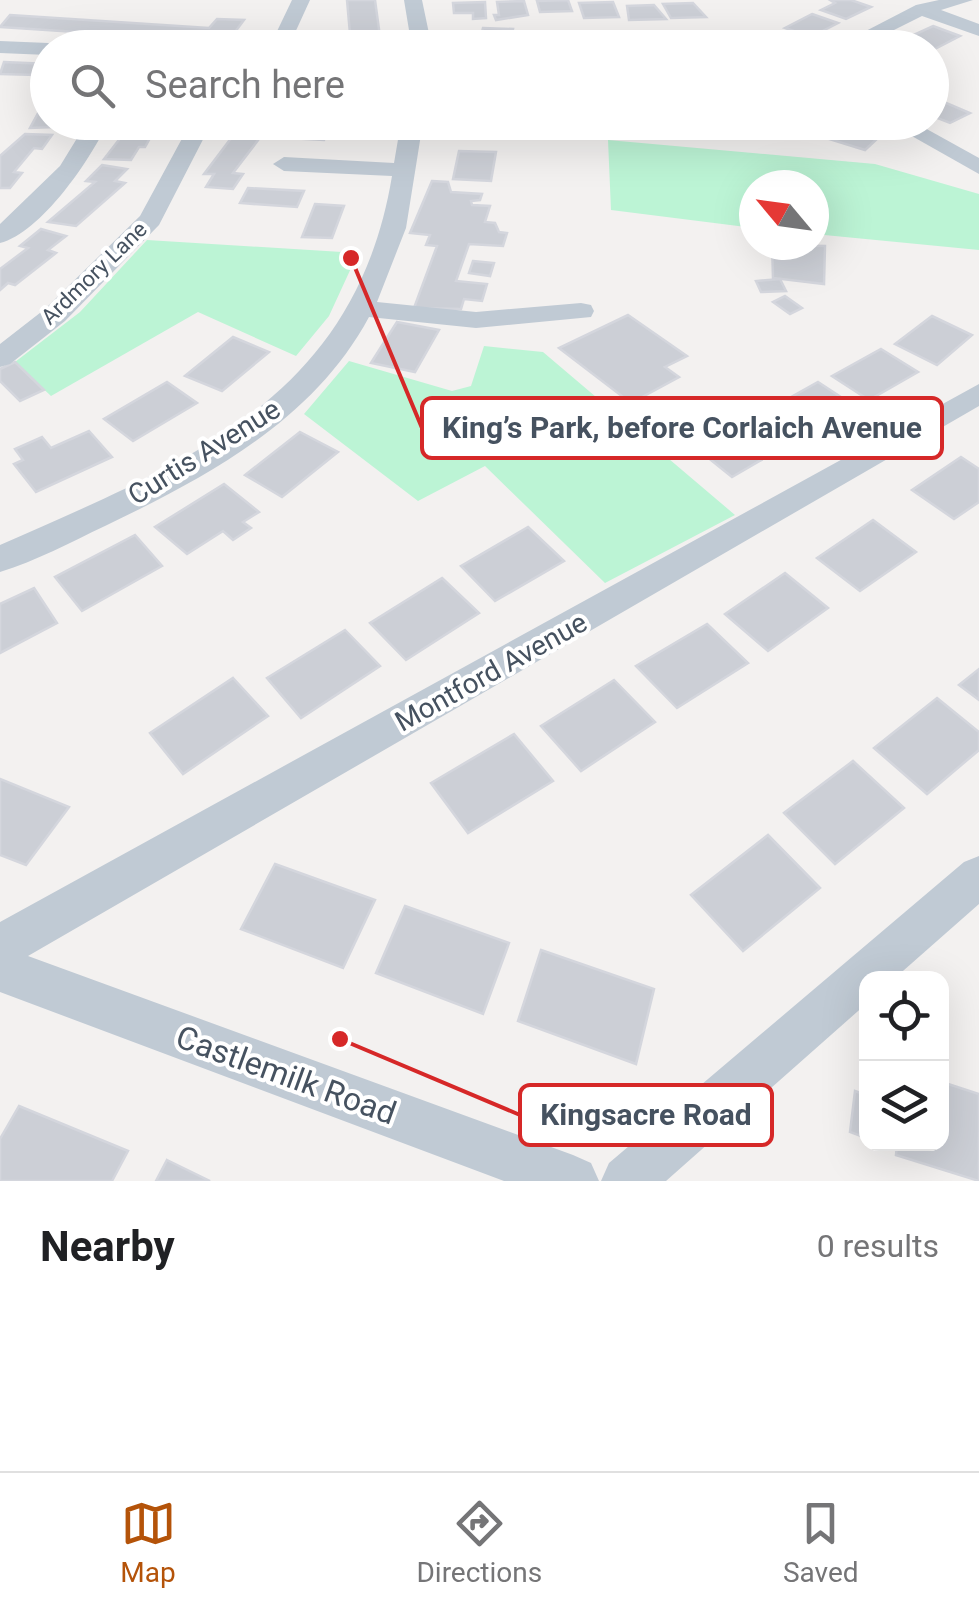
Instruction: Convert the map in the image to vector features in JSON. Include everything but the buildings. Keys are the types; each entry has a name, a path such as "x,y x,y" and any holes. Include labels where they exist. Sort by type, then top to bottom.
{"street":[{"path":"287,30 302,0"},
{"path":"413,0 419,30"},
{"path":"879,30 922,9 964,0"},
{"path":"922,9 979,30"},
{"path":"0,47 30,48"},
{"path":"0,236 24,218 83,156 90,140"},
{"name":"Ardmory Lane","path":"0,358 55,315 150,220 192,140"},
{"name":"Curtis Avenue","path":"0,559 157,487 268,418 320,369 360,308 390,240 409,140"},
{"path":"931,140 979,166"},
{"path":"284,164 403,170"},
{"path":"360,308 476,320 581,312"},
{"name":"Montford Avenue","path":"0,947 979,393"},
{"path":"627,1181 979,876"},
{"name":"Castlemilk Road","path":"0,969 573,1181"}],"green space":[{"path":"608,140 875,164 979,194 979,250 829,235 829,170 739,170 739,226 611,210"},
{"path":"147,240 358,253 329,316 296,356 198,312 51,396 15,362 80,312"},
{"path":"484,346 543,352 735,515 605,583 485,466 418,501 304,414 349,361 452,391 471,386"}],"place":[{"name":"King’s Park, before Corlaich Avenue","path":"351,258"},
{"name":"Kingsacre Road","path":"340,1039"}]}
